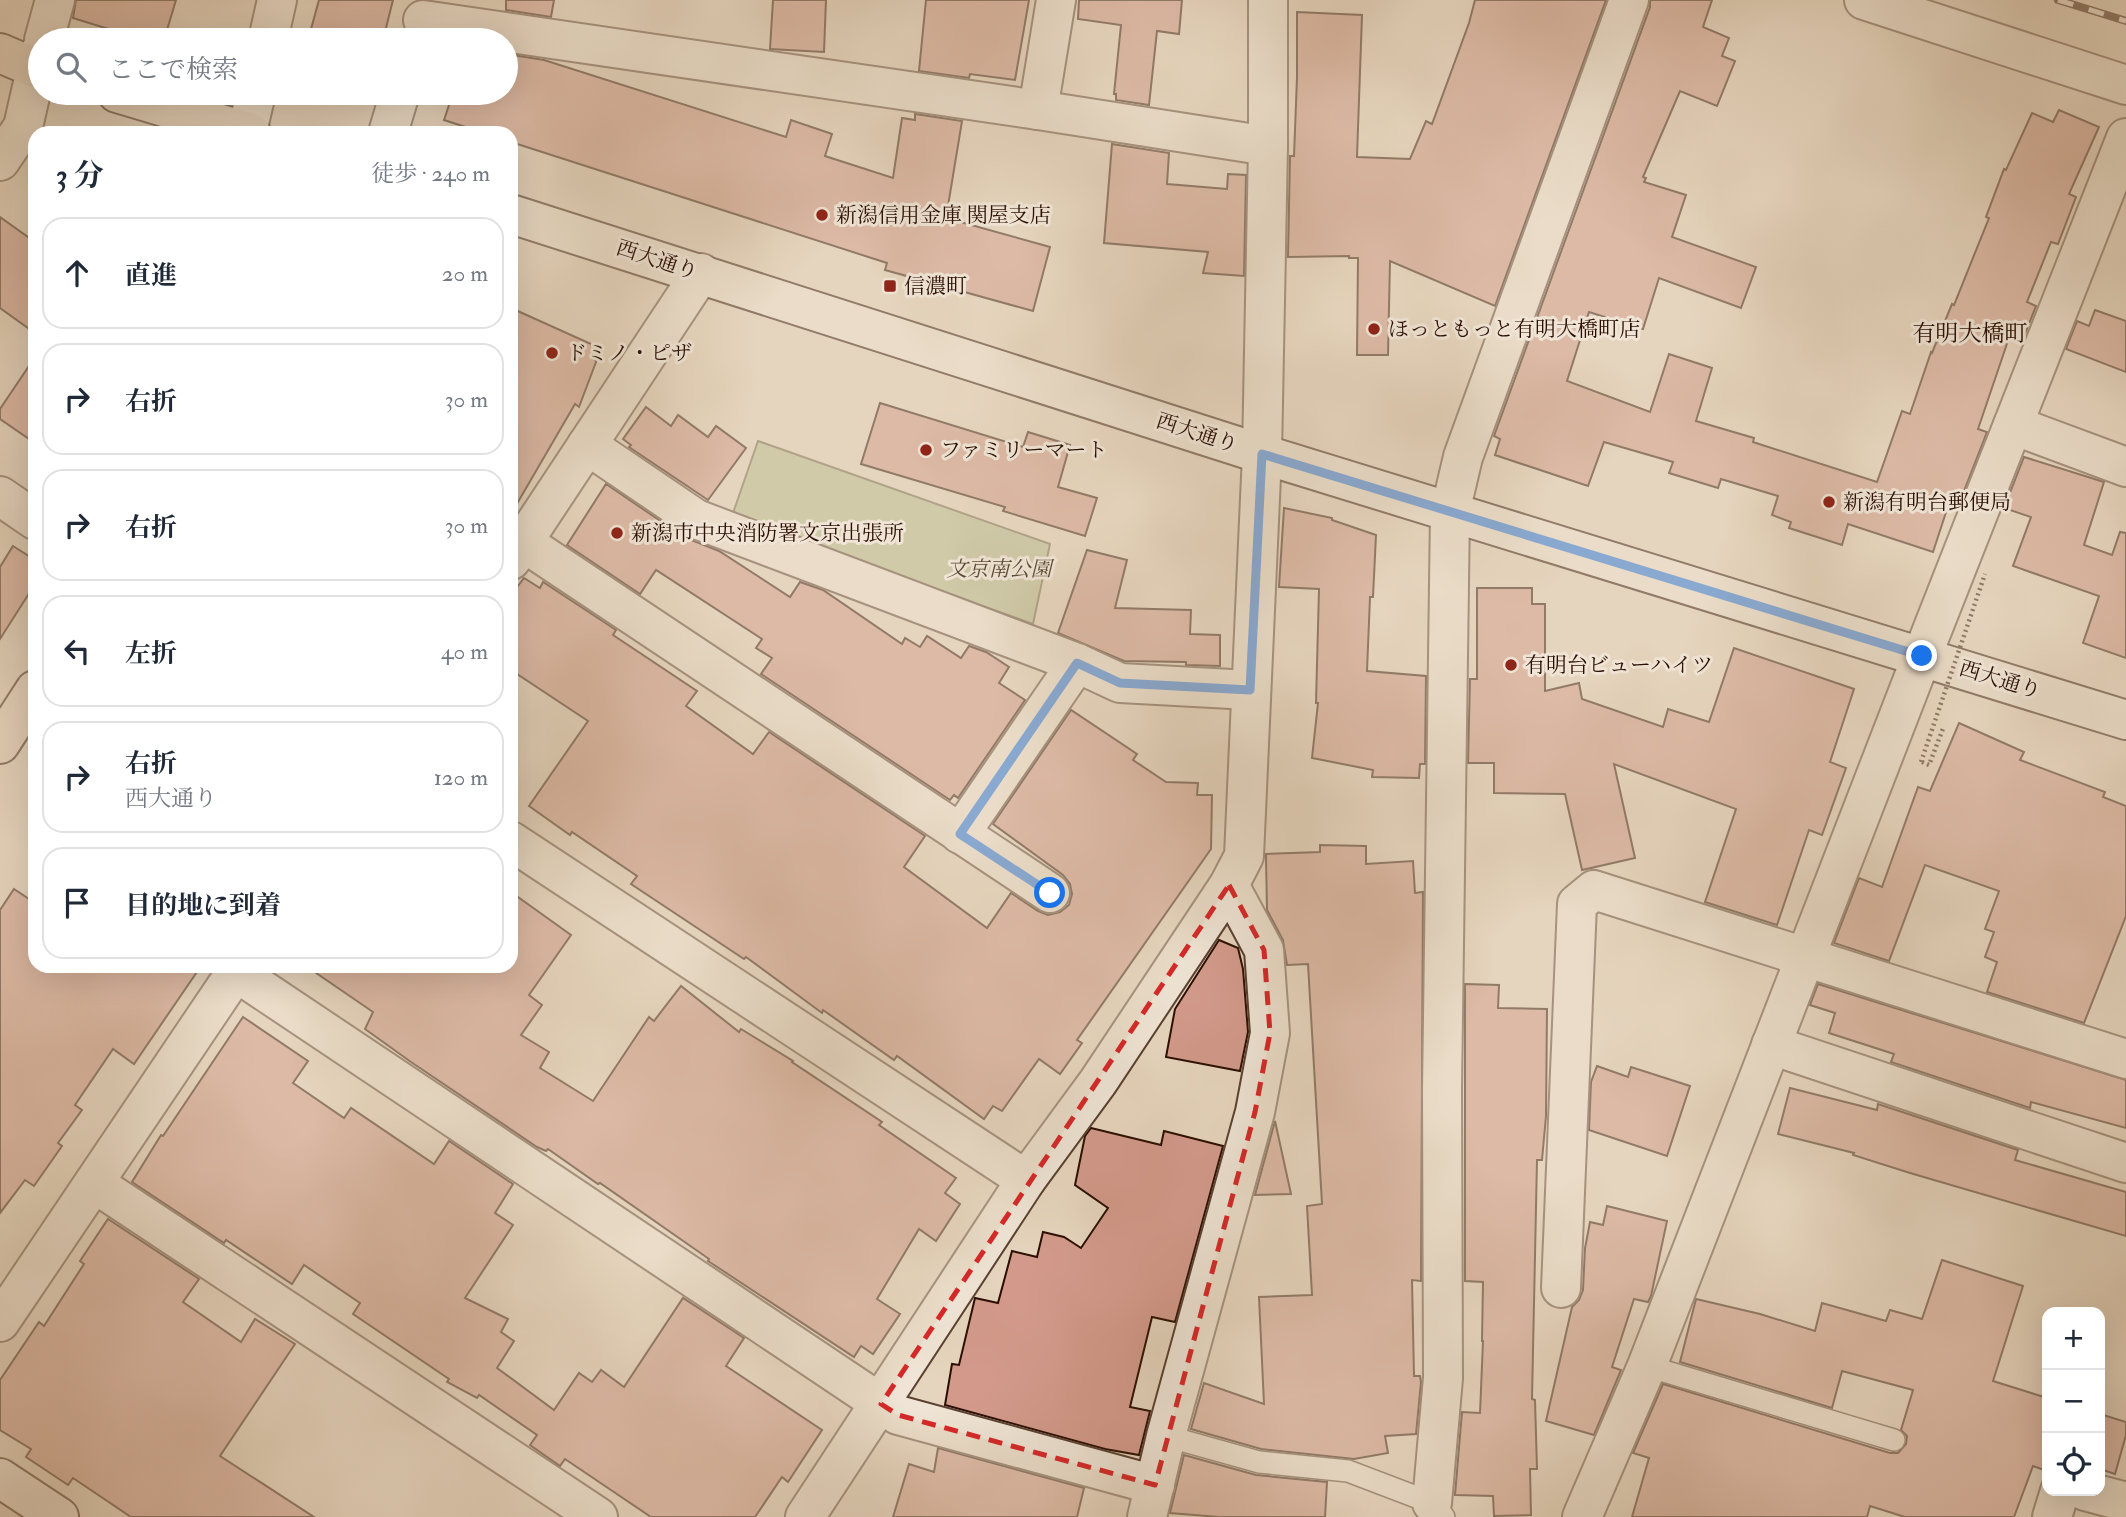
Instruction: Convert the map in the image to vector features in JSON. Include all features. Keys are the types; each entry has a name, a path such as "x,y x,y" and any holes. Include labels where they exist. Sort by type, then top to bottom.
{"highway":[{"path":"0,53 28,56"},
{"path":"158,105 229,126"},
{"path":"0,744 28,701"}],"street":[{"path":"48,28 55,0"},
{"path":"271,28 277,0"},
{"path":"1038,110 1056,0"},
{"path":"805,1517 1026,1181 1097,1082 1229,885 1244,856 1262,454 1268,0"},
{"path":"1438,1510 1443,1378 1443,1089 1450,512 1463,457 1629,0"},
{"path":"1864,0 2126,85"},
{"path":"422,20 477,28"},
{"path":"518,34 1268,146"},
{"path":"0,161 23,127 28,105"},
{"path":"250,126 254,105"},
{"path":"390,126 396,105"},
{"path":"1582,1517 1647,1366 2013,425 2114,205 2126,138"},
{"name":"西大通り","path":"518,216 1262,454 2126,720"},
{"path":"518,549 701,273"},
{"path":"2013,425 2126,467"},
{"path":"587,445 696,519 1077,663 1120,683 1250,690"},
{"path":"0,496 28,515"},
{"path":"518,552 1050,893"},
{"path":"960,834 1077,663"},
{"path":"518,846 1026,1181"},
{"path":"244,973 898,1415 1151,1501 1166,1436 1255,1112 1270,1033 1264,950 1229,885"},
{"path":"1561,1288 1577,904 1594,890 2126,1059"},
{"path":"0,1322 235,973"},
{"path":"1771,1045 2126,1163"},
{"path":"93,1183 598,1517"},
{"path":"0,1478 59,1517"},
{"path":"2052,1517 2058,1496"},
{"path":"2104,1496 2126,1502"}],"lane":[{"path":"1647,1366 1894,1440"},
{"path":"1166,1436 1259,1462 1348,1471 1438,1510"}],"path":[{"path":"1944,726 1929,765 1921,762 1985,574"}],"highlighted area":[{"path":"1229,885 1264,950 1270,1033 1255,1112 1155,1485 898,1415 881,1404"}],"green space":[{"name":"文京南公園","path":"758,441 1050,544 1033,624 732,516"}],"building":[{"path":"76,0 176,0 168,28 105,28 73,18"},
{"path":"319,0 393,0 386,28 311,28"},
{"path":"506,0 554,0 551,17 506,10"},
{"path":"773,0 826,0 824,52 770,49"},
{"path":"926,0 1029,0 1015,80 970,74 969,78 919,71"},
{"path":"1079,0 1182,0 1179,34 1157,31 1149,105 1116,100 1114,94 1121,25 1078,19"},
{"path":"1475,0 1606,0 1495,306 1390,261 1388,355 1357,355 1358,258 1288,257 1290,156 1294,156 1297,77 1297,12 1362,15 1357,157 1410,159 1426,121 1432,124"},
{"path":"1650,0 1712,0 1703,27 1729,38 1722,56 1735,61 1717,106 1680,91 1643,177 1646,178 1644,182 1686,195 1672,237 1756,267 1741,308 1659,278 1643,329 1589,312 1567,381 1650,412 1669,354 1712,368 1696,421 1754,438 1753,442 1877,482 1902,411 1910,414 1931,352 1952,304 1954,305 1989,218 1986,217 2004,169 2006,170 2032,113 2053,122 2059,110 2099,127 2069,194 2076,197 2058,244 2051,242 2027,302 2036,306 2025,334 2012,329 1978,429 1987,432 1960,501 1951,497 1933,552 1848,524 1842,545 1789,528 1791,522 1772,515 1778,496 1721,479 1718,488 1669,473 1673,462 1604,442 1588,486 1495,455 1500,439 1494,436 1650,7"},
{"path":"518,56 544,60 786,137 791,120 832,134 825,156 893,178 902,118 915,120 915,114 962,121 946,218 1050,247 1033,311 885,270 887,263 518,144 518,126 462,126 444,120 449,105 518,105"},
{"path":"1112,144 1169,153 1167,184 1227,189 1228,174 1246,175 1244,276 1203,273 1208,252 1104,243"},
{"path":"0,217 28,237 28,328 0,308"},
{"path":"2095,310 2126,321 2126,372 2066,349 2077,321 2089,326"},
{"path":"518,311 591,344 596,362 579,407 575,404 518,502"},
{"path":"28,367 28,438 0,419 0,409"},
{"path":"880,403 1023,447 1028,432 1070,445 1058,487 1097,498 1085,536 1003,511 1005,507 861,464"},
{"path":"646,407 671,426 678,415 708,437 716,426 746,448 708,500 629,447 631,445 623,439"},
{"path":"2024,457 2104,482 2084,545 2112,555 2120,532 2126,533 2126,658 2083,643 2099,596 2013,566 2031,517 2004,508"},
{"path":"606,484 684,537 719,551 790,597 800,582 823,590 902,644 905,638 920,647 927,636 961,658 969,646 986,652 1009,667 999,683 1025,700 958,798 954,795 950,800 761,674 772,658 756,648 762,639 656,570 640,594 567,545"},
{"path":"1284,508 1332,518 1376,535 1367,671 1426,676 1425,764 1420,764 1419,778 1372,777 1373,770 1312,758 1318,703 1319,589 1279,587"},
{"path":"13,546 28,556 28,595 0,639 0,567"},
{"path":"1087,550 1127,560 1115,608 1191,610 1190,634 1220,635 1220,666 1186,665 1186,662 1124,661 1058,633"},
{"path":"524,578 540,588 543,582 616,630 613,635 697,691 686,706 753,754 769,732 925,836 904,867 987,928 1011,893 1048,915 1060,912 1069,905 1072,894 1070,884 1063,875 993,824 1071,710 1137,754 1133,760 1166,782 1198,783 1197,795 1212,795 1211,849 1077,1040 1082,1043 1060,1074 1039,1059 1002,1111 993,1106 984,1119 897,1056 894,1060 823,1010 822,1013 746,957 744,959 631,884 637,876 529,806 588,721 518,675 518,586"},
{"path":"1477,588 1532,588 1532,604 1545,604 1545,691 1579,683 1582,699 1663,727 1668,709 1709,722 1734,648 1854,689 1830,762 1846,768 1822,835 1809,830 1777,925 1705,902 1736,809 1614,764 1635,858 1582,870 1565,794 1494,793 1494,763 1468,763 1470,679 1477,679"},
{"path":"1959,723 2024,752 2020,760 2105,792 2103,797 2126,806 2126,916 2084,1023 1987,992 1997,962 1985,957 1994,932 1985,929 1999,891 1925,865 1889,961 1834,943 1859,878 1882,887 1918,787 1930,791"},
{"path":"1320,845 1366,846 1366,864 1413,861 1415,893 1423,892 1421,1281 1412,1280 1414,1376 1420,1376 1421,1382 1416,1434 1385,1436 1388,1453 1354,1459 1261,1449 1191,1429 1204,1383 1264,1404 1259,1297 1312,1295 1307,1206 1322,1204 1308,964 1287,965 1283,940 1267,910 1266,854 1320,852"},
{"path":"14,889 28,898 28,973 196,973 134,1064 113,1049 75,1105 82,1110 58,1143 62,1146 34,1186 25,1180 0,1213 0,910"},
{"path":"518,897 571,935 529,995 542,1005 521,1035 549,1052 540,1068 593,1101 649,1017 654,1021 681,986 739,1032 741,1029 793,1061 882,1122 879,1125 956,1178 945,1193 960,1204 936,1241 919,1229 877,1299 900,1314 873,1354 861,1346 854,1357 708,1261 709,1259 600,1183 548,1149 546,1151 537,1147 411,1062 365,1029 373,1012 316,973 518,973"},
{"path":"1219,940 1238,948 1243,969 1248,1032 1240,1071 1166,1057 1175,1009"},
{"path":"1465,984 1499,985 1498,1008 1547,1009 1546,1116 1542,1160 1537,1160 1532,1399 1535,1400 1537,1469 1530,1469 1531,1515 1494,1516 1493,1496 1455,1495 1462,1412 1480,1413 1483,1341 1483,1282 1465,1281"},
{"path":"1818,984 2126,1080 2126,1128 2031,1102 2030,1108 1891,1062 1894,1054 1829,1033 1835,1013 1810,1005"},
{"path":"243,1017 308,1061 293,1083 344,1118 351,1108 434,1164 449,1141 513,1184 495,1213 513,1225 465,1298 508,1319 501,1332 514,1341 497,1368 554,1410 579,1373 592,1382 601,1370 624,1387 683,1298 744,1338 726,1366 822,1430 788,1482 782,1477 755,1517 651,1517 565,1459 560,1466 530,1445 537,1435 479,1395 477,1398 447,1382 449,1379 353,1314 360,1303 304,1265 292,1284 132,1182 161,1135 163,1136"},
{"path":"1597,1066 1628,1077 1631,1067 1690,1086 1667,1156 1589,1130 1591,1082"},
{"path":"1790,1088 1877,1110 1878,1104 2018,1150 2015,1160 2126,1192 2126,1236 1910,1173 1853,1155 1854,1153 1778,1134"},
{"path":"1275,1121 1291,1194 1255,1195"},
{"path":"1091,1128 1161,1145 1164,1131 1223,1146 1175,1322 1152,1317 1130,1407 1150,1411 1139,1455 1105,1449 945,1405 952,1364 959,1365 975,1298 998,1303 1012,1251 1037,1257 1043,1232 1064,1237 1081,1248 1108,1208 1075,1185 1085,1136"},
{"path":"1607,1206 1667,1221 1651,1296 1648,1302 1634,1299 1612,1367 1621,1370 1594,1435 1546,1421 1572,1307 1583,1290 1585,1248 1590,1222 1603,1225"},
{"path":"108,1219 199,1279 183,1302 241,1342 255,1319 295,1344 220,1456 314,1517 131,1517 73,1478 68,1485 26,1457 31,1449 0,1430 0,1380 39,1322 44,1326 84,1264 80,1261"},
{"path":"1942,1260 2023,1286 1993,1381 2042,1396 2042,1469 2033,1466 2014,1517 1905,1517 1870,1506 1867,1517 1632,1517 1649,1458 1633,1453 1663,1384 1890,1453 1898,1453 1906,1444 1907,1436 1901,1430 1913,1390 1842,1371 1832,1408 1680,1362 1696,1299 1760,1314 1815,1331 1822,1303 1886,1321 1890,1310 1922,1319"},
{"path":"2105,1416 2126,1422 2126,1435 2115,1474 2105,1471"},
{"path":"938,1448 1084,1488 1077,1517 893,1517 909,1464 934,1472"},
{"path":"1184,1455 1256,1475 1327,1482 1325,1517 1219,1517 1170,1513"}],"railway":[{"path":"2058,0 2126,21"}],"place":[{"name":"新潟信用金庫 関屋支店","path":"822,215"},
{"name":"信濃町","path":"890,286"},
{"name":"ほっともっと有明大橋町店","path":"1374,329"},
{"name":"ドミノ・ピザ","path":"552,353"},
{"name":"ファミリーマート","path":"926,450"},
{"name":"新潟有明台郵便局","path":"1829,502"},
{"name":"新潟市中央消防署文京出張所","path":"617,533"},
{"name":"有明台ビューハイツ","path":"1511,665"}],"district":[{"name":"有明大橋町","path":"1970,333"}],"route":[{"path":"1050,893 960,834 1077,663 1120,683 1250,690 1262,454 1922,656"}]}
